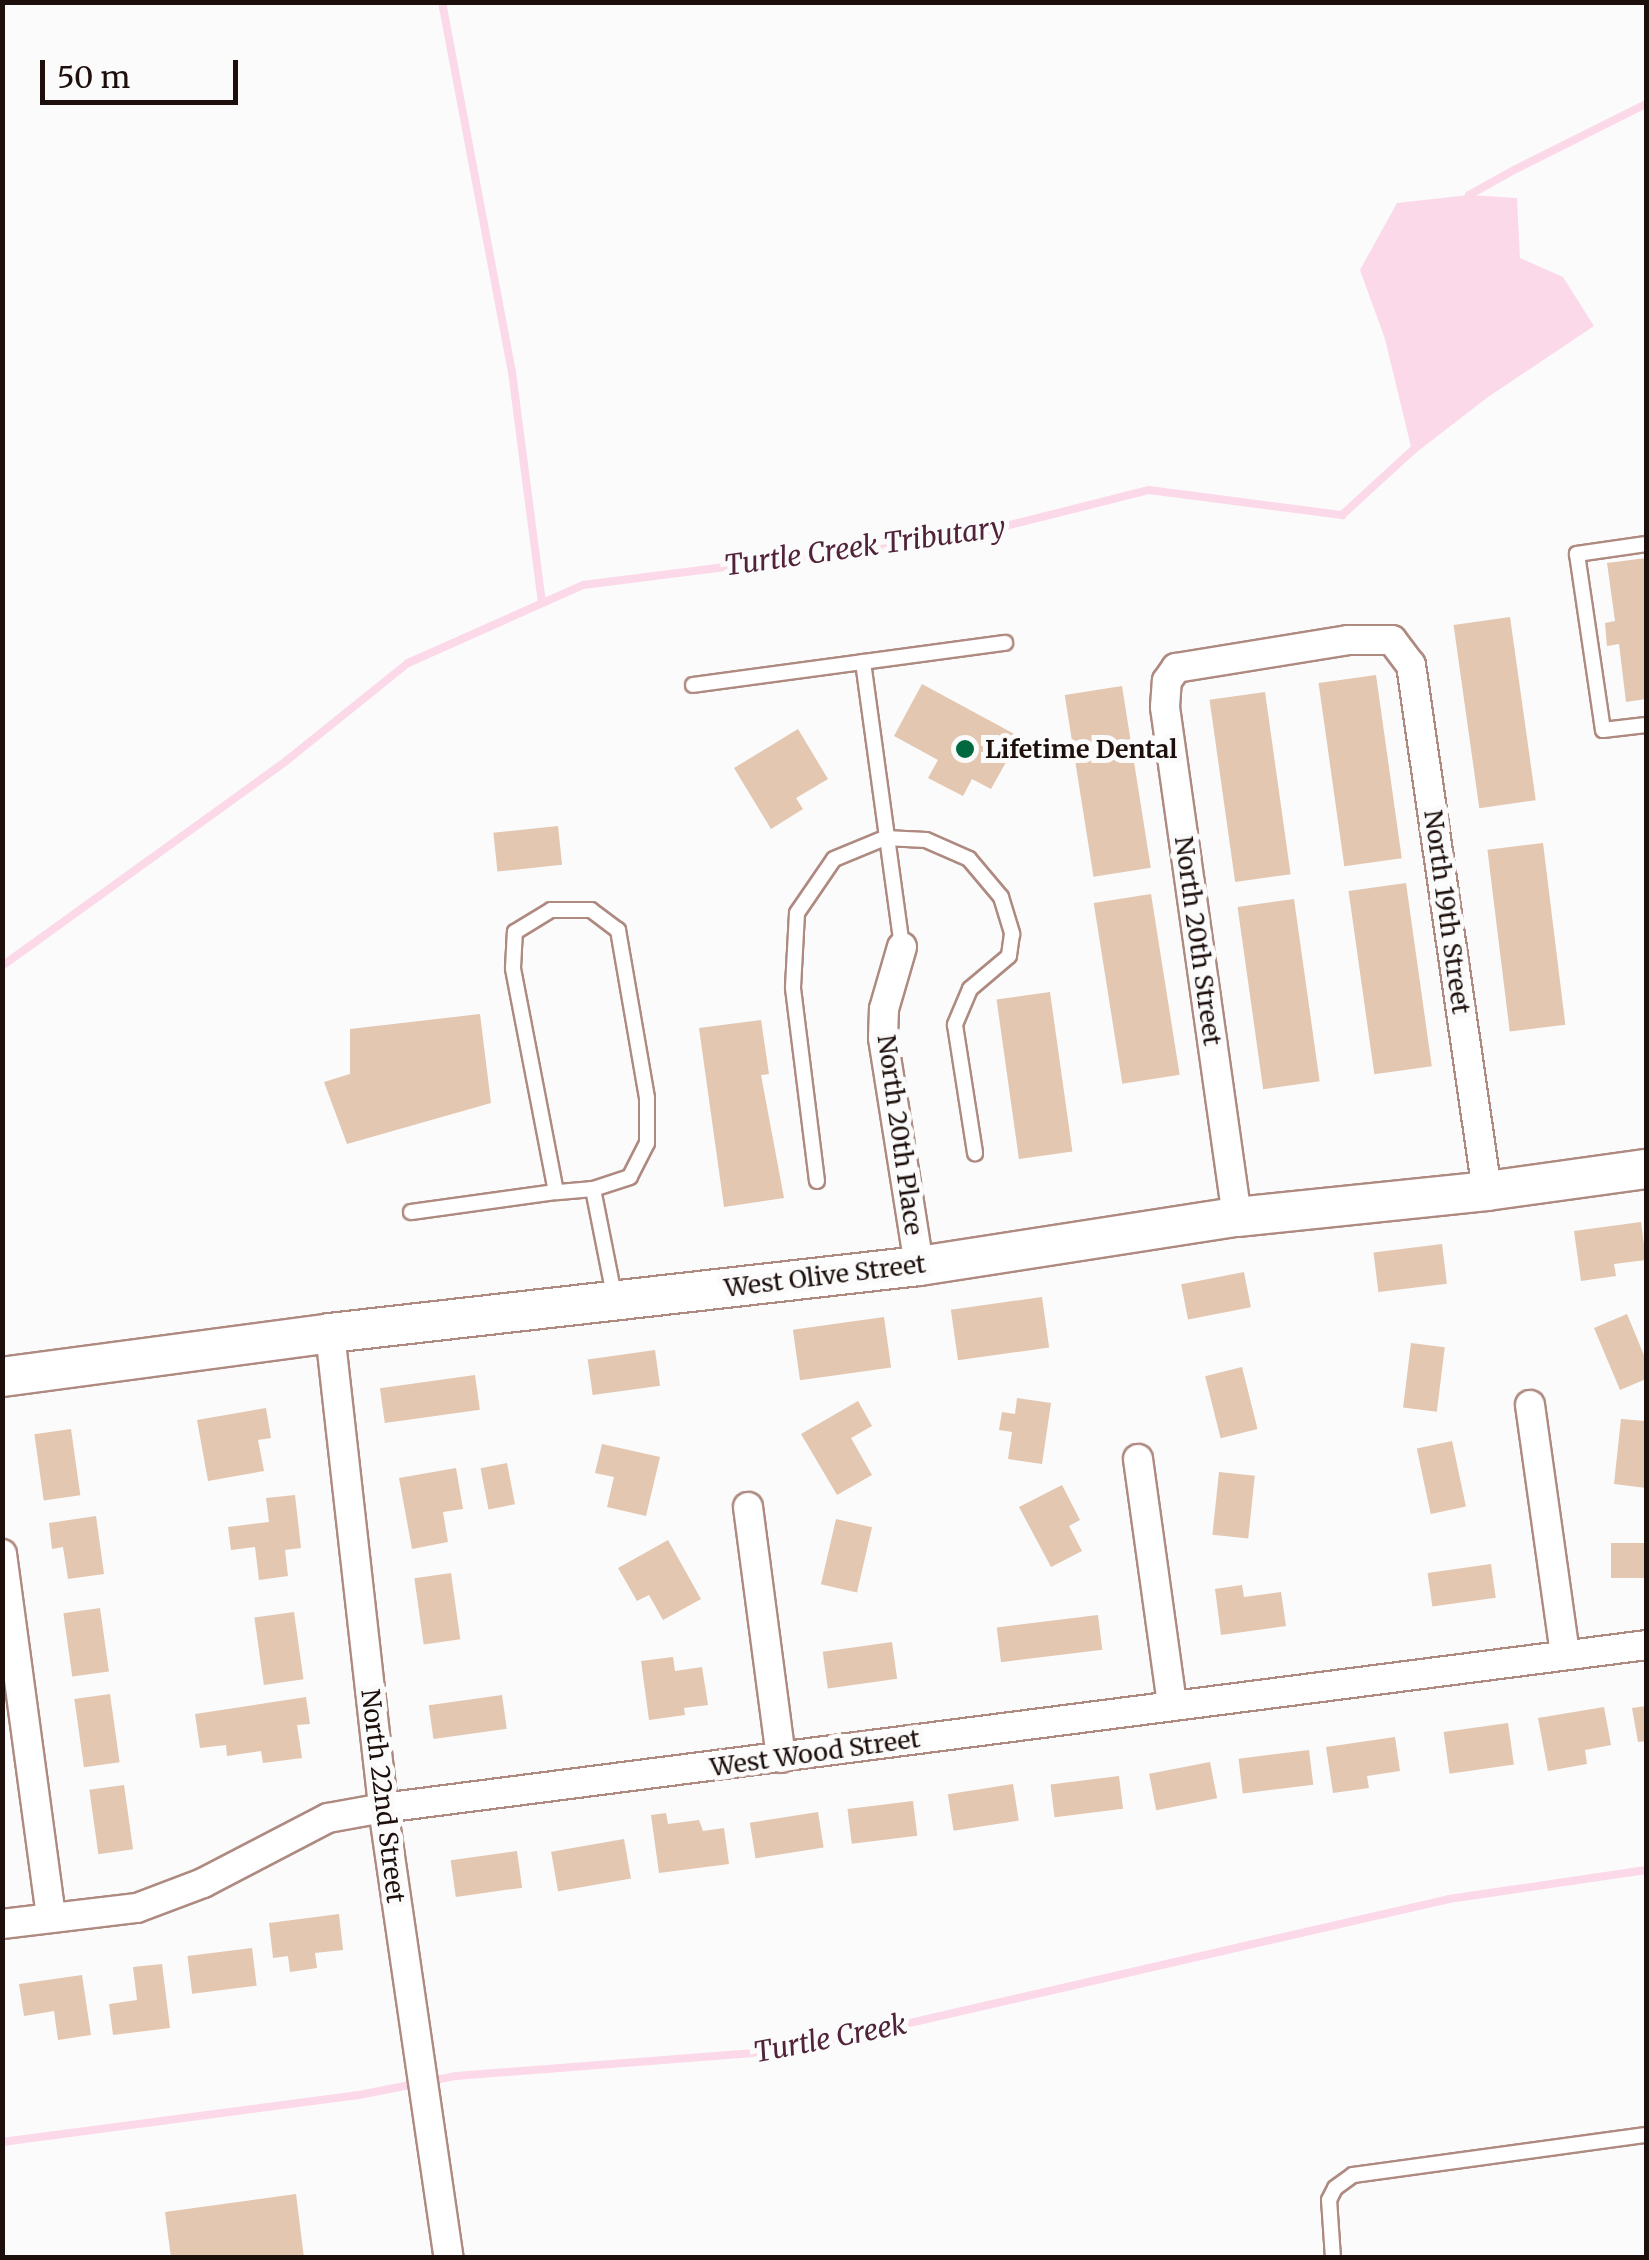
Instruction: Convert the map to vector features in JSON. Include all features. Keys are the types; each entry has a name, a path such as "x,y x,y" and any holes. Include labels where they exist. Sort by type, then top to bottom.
{"main road":[{"name":"West Olive Street","path":"2,1376 330,1332 919,1266 1238,1217 1488,1191 1646,1169"}],"street":[{"name":"North 19th Street","path":"1176,668 1348,640 1392,640 1411,665 1488,1191"},
{"name":"North 20th Street","path":"1176,668 1167,681 1165,707 1238,1217"},
{"name":"North 20th Place","path":"902,947 884,1009 884,1038 919,1266"},
{"name":"North 22nd Street","path":"330,1332 383,1808 449,2258"},
{"path":"1530,1406 1565,1653"},
{"path":"1138,1459 1172,1704"},
{"path":"748,1507 781,1758"},
{"path":"2,1554 51,1918"},
{"name":"West Wood Street","path":"2,1924 137,1908 202,1883 328,1818 383,1808 1646,1644"}],"lane":[{"path":"1646,544 1577,554 1603,730 1646,725"},
{"path":"693,686 1005,642"},
{"path":"863,662 902,947"},
{"path":"817,1181 793,987 797,913 834,860 885,838 926,840 969,859 1001,896 1012,934 1008,956 970,989 955,1025 975,1152"},
{"path":"412,1212 593,1189 630,1177 647,1143 647,1098 618,930 592,910 551,910 514,932 513,968 556,1192"},
{"path":"593,1189 616,1300"},
{"path":"1333,2258 1329,2200 1335,2188 1353,2176 1646,2136"}],"shaded area":[{"path":"1469,195 1517,198 1520,258 1563,277 1594,326 1488,397 1413,455 1385,339 1360,270 1397,203"}],"building":[{"path":"1646,558 1646,699 1626,702 1619,644 1607,646 1605,623 1615,621 1607,563"},
{"path":"1510,617 1536,800 1479,808 1454,625"},
{"path":"1376,675 1402,858 1344,866 1319,683"},
{"name":"Lifetime Dental","path":"922,684 1020,737 991,789 972,779 963,796 928,778 938,760 894,736"},
{"path":"1122,686 1151,868 1093,877 1065,695"},
{"path":"1265,692 1291,874 1235,882 1210,700"},
{"path":"798,729 828,779 796,798 803,809 771,829 734,768"},
{"path":"558,826 562,865 497,872 493,833"},
{"path":"1543,843 1565,1025 1510,1031 1487,850"},
{"path":"1406,883 1432,1066 1374,1074 1349,891"},
{"path":"1151,894 1180,1075 1122,1084 1094,903"},
{"path":"1294,899 1320,1081 1263,1089 1238,907"},
{"path":"1050,992 1072,1151 1019,1159 997,1000"},
{"path":"480,1014 491,1103 347,1144 324,1082 350,1074 350,1029"},
{"path":"761,1020 769,1074 761,1075 784,1198 724,1207 699,1028"},
{"path":"1641,1222 1646,1260 1614,1264 1616,1276 1581,1281 1574,1231"},
{"path":"1442,1244 1447,1284 1378,1292 1374,1252"},
{"path":"1244,1272 1251,1307 1188,1320 1181,1284"},
{"path":"1042,1297 1049,1348 958,1360 951,1310"},
{"path":"1627,1314 1646,1360 1646,1379 1620,1390 1594,1328"},
{"path":"884,1317 891,1368 800,1380 793,1330"},
{"path":"1411,1343 1445,1347 1437,1412 1403,1408"},
{"path":"655,1350 660,1386 593,1395 588,1359"},
{"path":"1242,1367 1257,1429 1221,1438 1205,1376"},
{"path":"475,1375 480,1410 385,1423 380,1388"},
{"path":"1017,1398 1051,1403 1042,1464 1008,1459 1012,1432 999,1430 1002,1412 1015,1414"},
{"path":"858,1401 872,1426 851,1438 872,1475 837,1495 801,1434"},
{"path":"266,1408 271,1438 258,1440 264,1471 208,1481 197,1420"},
{"path":"1621,1419 1646,1421 1646,1488 1614,1484"},
{"path":"71,1429 80,1495 44,1500 34,1434"},
{"path":"1452,1441 1466,1507 1431,1514 1417,1448"},
{"path":"602,1444 660,1457 646,1516 607,1507 614,1477 595,1473"},
{"path":"507,1463 515,1504 489,1509 480,1468"},
{"path":"456,1468 463,1509 443,1512 448,1542 412,1549 399,1478"},
{"path":"1219,1472 1255,1476 1248,1538 1212,1535"},
{"path":"1062,1485 1080,1520 1069,1526 1082,1551 1051,1567 1019,1507"},
{"path":"295,1495 301,1548 285,1550 288,1576 259,1580 255,1547 231,1550 228,1527 269,1522 266,1498"},
{"path":"96,1516 104,1574 68,1579 63,1547 52,1549 49,1523"},
{"path":"836,1519 872,1527 857,1593 821,1584"},
{"path":"668,1540 701,1599 663,1620 649,1595 637,1601 618,1568"},
{"path":"1611,1543 1646,1543 1646,1578 1611,1578"},
{"path":"1491,1564 1496,1598 1432,1607 1428,1573"},
{"path":"451,1573 460,1639 424,1644 414,1578"},
{"path":"1242,1585 1244,1597 1281,1592 1286,1626 1221,1635 1215,1589"},
{"path":"100,1608 109,1671 72,1677 63,1613"},
{"path":"294,1612 303,1679 264,1685 254,1618"},
{"path":"1098,1615 1102,1650 1001,1662 997,1627"},
{"path":"892,1642 897,1679 828,1688 823,1652"},
{"path":"673,1657 675,1671 702,1667 708,1705 684,1708 685,1715 649,1720 641,1661"},
{"path":"110,1694 120,1762 84,1767 74,1699"},
{"path":"502,1695 507,1729 433,1739 429,1705"},
{"path":"306,1697 310,1724 297,1725 302,1758 263,1763 261,1751 227,1756 226,1745 200,1748 195,1714"},
{"path":"1646,1706 1646,1741 1638,1742 1632,1708"},
{"path":"1604,1707 1611,1745 1585,1750 1587,1764 1548,1771 1538,1718"},
{"path":"1508,1723 1514,1765 1449,1774 1444,1732"},
{"path":"1395,1737 1400,1771 1367,1776 1369,1788 1333,1793 1326,1747"},
{"path":"1309,1750 1313,1785 1243,1793 1239,1759"},
{"path":"1210,1762 1217,1798 1156,1810 1149,1774"},
{"path":"1119,1776 1123,1809 1055,1817 1051,1784"},
{"path":"1013,1784 1019,1821 954,1831 948,1794"},
{"path":"124,1785 133,1849 98,1854 89,1790"},
{"path":"913,1801 917,1836 852,1844 847,1809"},
{"path":"818,1812 824,1848 755,1858 750,1823"},
{"path":"666,1813 668,1824 699,1820 703,1831 724,1828 729,1864 659,1873 651,1815"},
{"path":"624,1839 631,1878 558,1891 551,1852"},
{"path":"517,1851 522,1888 456,1897 451,1860"},
{"path":"339,1914 343,1950 315,1953 317,1968 290,1972 288,1956 273,1958 269,1923"},
{"path":"252,1948 257,1986 192,1994 187,1956"},
{"path":"162,1964 170,2028 113,2035 109,2004 137,2000 133,1967"},
{"path":"82,1975 91,2035 58,2040 54,2011 24,2016 19,1984"},
{"path":"296,2194 304,2258 171,2258 165,2212"}],"waterway":[{"path":"442,2 512,372 542,603"},
{"name":"Turtle Creek Tributary","path":"1468,201 1469,195 1514,170 1646,104"},
{"name":"Turtle Creek Tributary","path":"2,966 286,761 408,663 583,585 962,537 1149,490 1342,515 1414,449"},
{"name":"Turtle Creek","path":"2,2142 359,2095 456,2076 792,2050 1449,1899 1646,1870"}],"place":[{"name":"Lifetime Dental","path":"965,749"}]}
